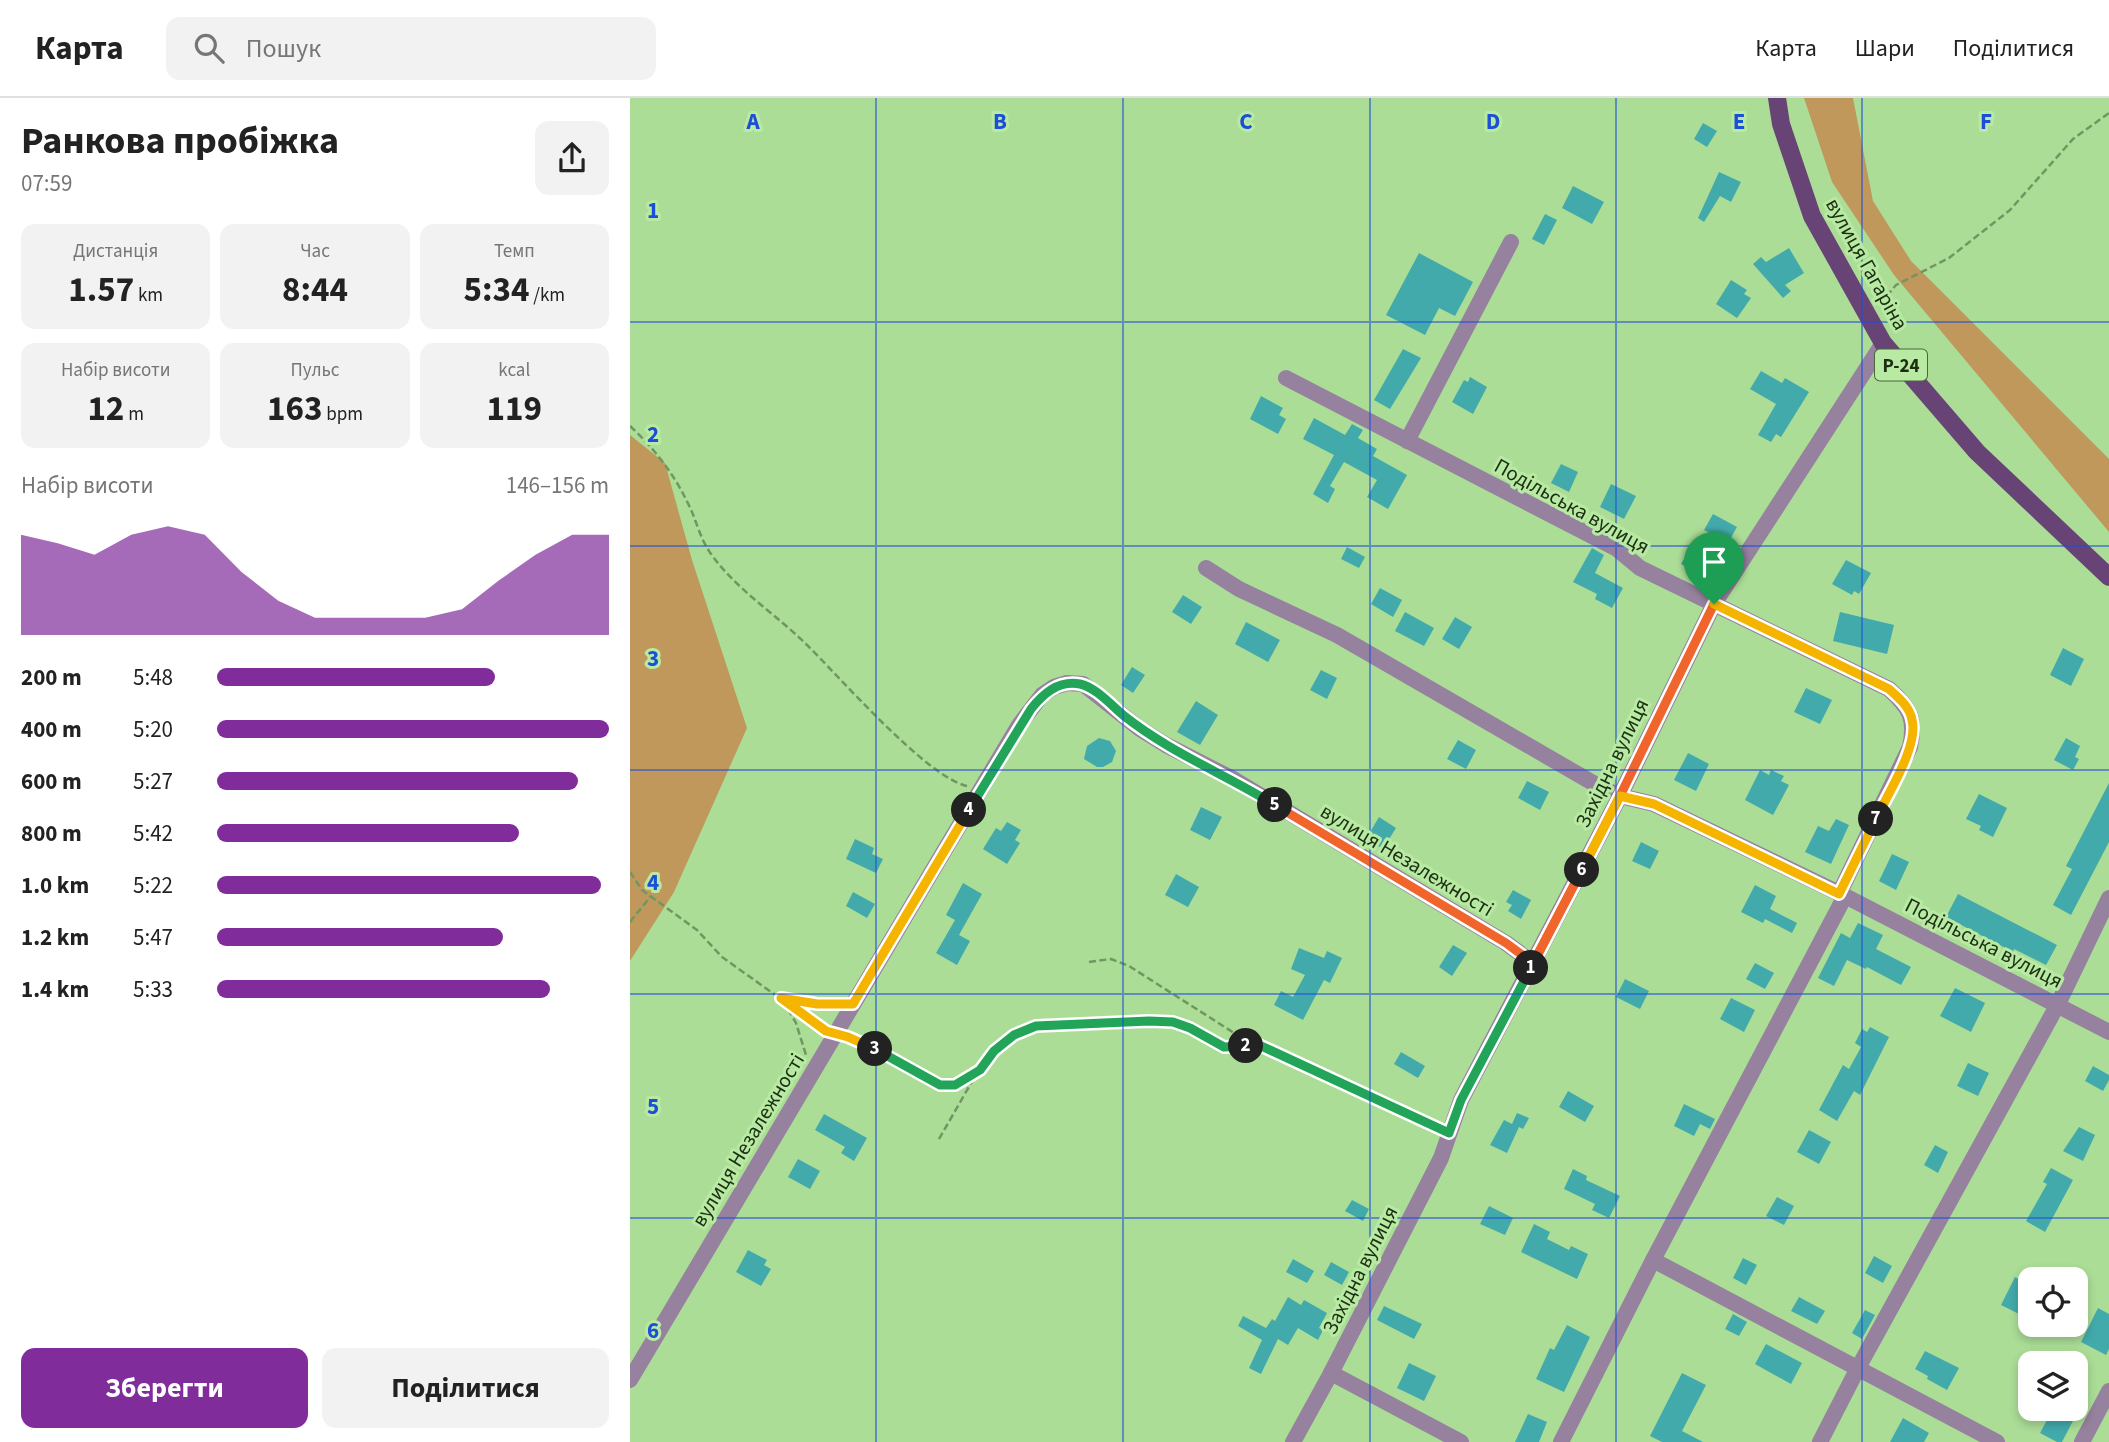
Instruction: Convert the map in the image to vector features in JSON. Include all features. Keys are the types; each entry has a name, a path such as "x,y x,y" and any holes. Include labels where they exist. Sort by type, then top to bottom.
{"main road":[{"name":"вулиця Гагаріна","path":"1777,98 1781,124 1812,216 1883,344 1977,452 2109,577"}],"street":[{"path":"1408,441 1511,242"},
{"name":"Західна вулиця","path":"1293,1442 1441,1158 1461,1100 1620,796 1714,604 1883,344"},
{"name":"Подільська вулиця","path":"1286,378 1617,549 1640,568 1889,689 1906,707 1912,719 1910,747 1842,895"},
{"name":"Подільська вулиця","path":"1206,568 1238,589 1337,635 1600,788 1654,804 1842,895 2109,1032"},
{"name":"вулиця Незалежності","path":"630,1380 1019,725 1042,695 1054,687 1067,683 1083,684 1140,729 1235,780 1506,943 1533,963"},
{"path":"1561,1442 1842,895"},
{"path":"1820,1442 2058,1004 2109,898"},
{"path":"1653,1260 1997,1442"},
{"path":"1331,1373 1461,1442"},
{"path":"2082,1442 2109,1391"}],"path":[{"path":"1880,304 1896,285 1949,258 2010,210 2073,139 2109,113"},
{"path":"630,426 651,445 672,473 709,551 734,580 805,643 844,684 937,770 960,785 972,788 984,785"},
{"path":"630,872 642,890 697,930 722,957 826,1031 871,1045 940,1085 955,1085 980,1070"},
{"path":"630,877 635,881"},
{"path":"630,922 651,896"},
{"path":"1089,962 1111,959 1129,965 1222,1025 1257,1044 1449,1133"},
{"path":"781,998 817,1004 853,1004"},
{"path":"781,998 796,1023 807,1058 815,1068"},
{"path":"939,1139 994,1051 1014,1035 1036,1026 1173,1022 1224,1047 1239,1048 1257,1044"}],"shaded area":[{"path":"1804,98 1853,98 1873,201 1911,261 2109,459 2109,532 1894,275 1832,182"},
{"path":"630,435 665,463 692,560 747,728 674,892 630,961"}],"building":[{"path":"1703,123 1717,131 1707,147 1694,139"},
{"path":"1719,172 1741,182 1731,202 1720,196 1704,222 1698,218"},
{"path":"1573,186 1604,202 1592,224 1562,208"},
{"path":"1545,214 1557,220 1544,245 1532,239"},
{"path":"1789,248 1804,273 1785,285 1791,291 1783,298 1753,264 1761,257 1766,262"},
{"path":"1419,253 1473,282 1455,316 1439,308 1425,335 1386,315"},
{"path":"1731,280 1747,290 1744,294 1751,298 1737,318 1716,304"},
{"path":"1403,349 1421,358 1390,409 1374,400"},
{"path":"1761,371 1782,383 1785,378 1809,392 1781,437 1776,434 1771,442 1758,435 1776,404 1750,389"},
{"path":"1470,377 1487,387 1473,414 1452,402 1464,380 1468,382"},
{"path":"1261,396 1283,408 1279,415 1286,419 1278,434 1250,419"},
{"path":"1314,418 1345,435 1352,424 1363,430 1358,438 1377,449 1373,456 1407,475 1388,509 1367,497 1377,480 1344,462 1330,486 1335,489 1328,503 1313,494 1334,455 1303,439"},
{"path":"1561,464 1578,472 1569,492 1551,483"},
{"path":"1611,484 1636,496 1624,519 1600,507"},
{"path":"1713,514 1737,527 1728,543 1704,530"},
{"path":"1347,547 1365,557 1359,568 1341,559"},
{"path":"1691,547 1722,566 1710,587 1692,577 1695,572 1681,564"},
{"path":"1592,548 1604,555 1595,573 1623,588 1612,608 1595,599 1597,594 1573,582"},
{"path":"1846,560 1871,573 1859,594 1854,591 1852,595 1832,584"},
{"path":"1380,588 1402,600 1393,617 1371,604"},
{"path":"1183,595 1202,607 1191,624 1172,612"},
{"path":"1405,612 1434,628 1424,646 1395,631"},
{"path":"1840,612 1894,625 1887,654 1833,641"},
{"path":"1455,617 1472,627 1459,649 1442,639"},
{"path":"1246,622 1280,640 1268,662 1235,644"},
{"path":"2063,648 2084,659 2071,686 2050,675"},
{"path":"1132,667 1145,675 1133,693 1121,685"},
{"path":"1321,670 1337,678 1327,699 1310,690"},
{"path":"1806,688 1832,700 1820,724 1794,712"},
{"path":"1196,701 1218,715 1200,745 1177,732"},
{"path":"1099,738 1110,741 1116,751 1112,762 1103,767 1097,767 1084,759 1087,746"},
{"path":"2066,738 2080,746 2075,757 2079,759 2073,770 2054,760"},
{"path":"1458,740 1476,750 1466,769 1447,759"},
{"path":"1688,753 1709,764 1696,791 1674,780"},
{"path":"1760,770 1769,775 1771,770 1784,776 1781,781 1789,785 1773,815 1745,800"},
{"path":"1527,781 1549,792 1540,810 1518,798"},
{"path":"2109,783 2109,842 2071,915 2053,905 2072,869 2066,866"},
{"path":"1979,794 2007,808 1993,837 1979,830 1981,826 1966,819"},
{"path":"1201,807 1222,817 1210,840 1190,830"},
{"path":"1379,817 1396,828 1383,849 1366,839"},
{"path":"1836,819 1849,825 1831,864 1805,852 1818,826 1829,831"},
{"path":"1007,822 1021,830 1015,840 1020,843 1007,864 983,849 996,828 1001,831"},
{"path":"855,839 874,848 872,854 883,859 876,873 846,859"},
{"path":"1641,842 1659,851 1650,869 1632,861"},
{"path":"1892,854 1909,862 1896,890 1879,881"},
{"path":"1176,874 1199,887 1188,907 1165,895"},
{"path":"963,883 982,894 959,935 970,941 957,965 936,953 955,920 946,915"},
{"path":"1755,885 1776,896 1770,909 1797,923 1792,933 1765,919 1763,923 1741,912"},
{"path":"1513,890 1531,900 1521,919 1508,911 1512,905 1506,902"},
{"path":"853,892 875,904 867,918 846,906"},
{"path":"1958,894 2057,945 2046,965 2014,949 2013,952 1946,917"},
{"path":"1858,923 1883,935 1876,949 1911,967 1901,985 1847,960 1834,986 1818,978 1841,933 1850,938"},
{"path":"1453,945 1467,953 1452,976 1439,967"},
{"path":"1299,948 1324,958 1327,951 1342,958 1330,983 1324,980 1303,1020 1274,1005 1281,991 1293,997 1305,975 1291,969"},
{"path":"1755,963 1774,973 1765,989 1746,979"},
{"path":"1625,979 1649,991 1640,1009 1616,997"},
{"path":"1955,988 1985,1003 1971,1032 1940,1016"},
{"path":"1731,998 1755,1010 1744,1032 1720,1019"},
{"path":"1870,1027 1889,1037 1860,1095 1854,1091 1837,1121 1819,1110 1843,1065 1849,1069 1861,1047 1855,1043 1862,1029 1867,1032"},
{"path":"1401,1052 1425,1066 1418,1078 1394,1064"},
{"path":"1968,1063 1989,1073 1978,1096 1957,1086"},
{"path":"2093,1066 2109,1075 2103,1091 2085,1081"},
{"path":"1568,1091 1594,1106 1585,1122 1559,1107"},
{"path":"1684,1104 1715,1119 1710,1129 1700,1124 1694,1136 1674,1126"},
{"path":"1517,1113 1529,1118 1523,1129 1519,1127 1507,1153 1490,1145 1504,1120 1512,1124"},
{"path":"824,1114 867,1138 854,1161 841,1153 845,1147 815,1130"},
{"path":"2079,1127 2095,1135 2083,1161 2063,1151"},
{"path":"1809,1130 1831,1142 1819,1164 1797,1152"},
{"path":"1935,1145 1948,1152 1938,1173 1924,1165"},
{"path":"798,1159 820,1171 810,1189 788,1177"},
{"path":"2051,1168 2073,1180 2045,1232 2026,1221 2047,1184 2043,1182"},
{"path":"1573,1169 1587,1176 1586,1180 1620,1196 1609,1218 1592,1210 1595,1204 1564,1189"},
{"path":"1777,1197 1794,1206 1784,1225 1766,1216"},
{"path":"1352,1200 1369,1209 1363,1221 1345,1211"},
{"path":"1489,1206 1513,1218 1505,1235 1480,1224"},
{"path":"1534,1224 1550,1232 1547,1239 1569,1250 1571,1246 1588,1254 1577,1279 1521,1252"},
{"path":"748,1250 767,1260 764,1265 771,1269 761,1286 736,1272"},
{"path":"1874,1256 1892,1266 1883,1283 1865,1273"},
{"path":"1743,1258 1757,1265 1746,1285 1733,1278"},
{"path":"1293,1259 1314,1271 1307,1283 1286,1272"},
{"path":"1331,1262 1349,1272 1342,1285 1324,1275"},
{"path":"2015,1277 2018,1279 2018,1314 2001,1305"},
{"path":"1288,1297 1301,1305 1304,1300 1327,1313 1319,1328 1323,1330 1318,1340 1298,1328 1288,1345 1278,1339 1261,1374 1249,1368 1262,1340 1238,1326 1243,1316 1266,1328 1272,1319 1275,1321"},
{"path":"1799,1297 1825,1311 1817,1324 1791,1311"},
{"path":"1384,1306 1422,1324 1414,1339 1377,1320"},
{"path":"2098,1308 2109,1314 2109,1349 2106,1355 2081,1342 2084,1337 2088,1337 2088,1328"},
{"path":"1865,1310 1875,1315 1862,1339 1852,1333"},
{"path":"1733,1314 1747,1322 1739,1336 1725,1329"},
{"path":"1567,1325 1590,1337 1564,1392 1536,1379 1550,1348 1554,1350"},
{"path":"1766,1344 1802,1363 1791,1384 1755,1364"},
{"path":"1925,1351 1959,1368 1947,1390 1915,1369"},
{"path":"1409,1363 1436,1376 1424,1401 1397,1388"},
{"path":"1682,1373 1706,1385 1682,1431 1703,1442 1662,1442 1650,1436"},
{"path":"1528,1414 1547,1422 1539,1442 1515,1442"},
{"path":"1903,1418 1929,1433 1924,1442 1890,1442"},
{"path":"2046,1421 2073,1421 2062,1442 2040,1433"}],"route":[{"path":"1714,604 1620,796 1533,963 1461,1100 1449,1133 1257,1044 1239,1048 1224,1047 1173,1022 1036,1026 1014,1035 994,1051 980,1070 965,1080 955,1085 940,1085 871,1045 826,1031 781,998 817,1004 853,1004 1019,725 1042,695 1067,683 1083,684 1140,729 1235,780 1506,943 1533,963 1577,879 1620,796 1654,804 1839,894 1910,747 1912,719 1906,707 1889,689 1714,604"}]}
